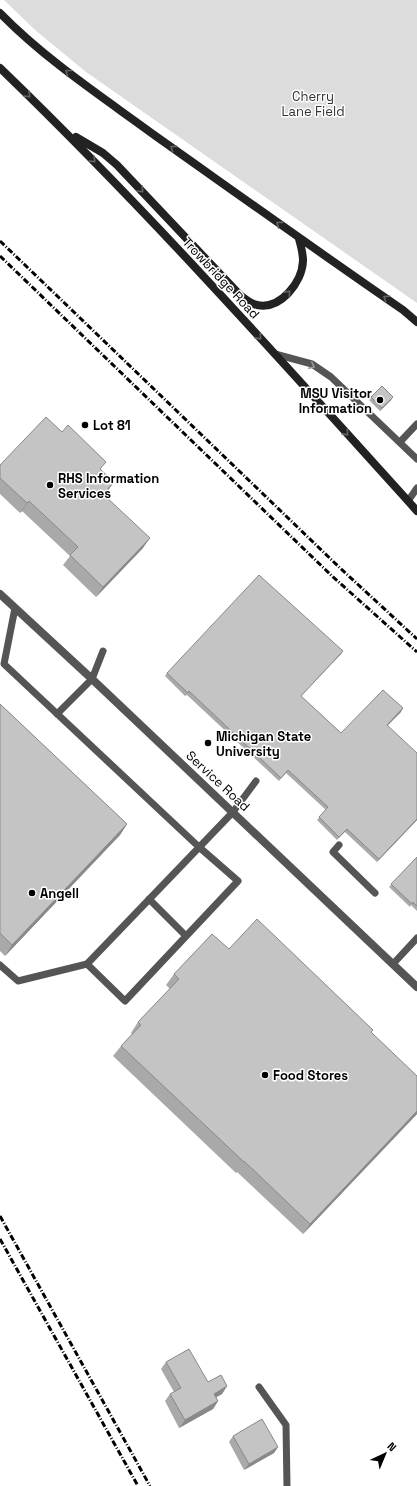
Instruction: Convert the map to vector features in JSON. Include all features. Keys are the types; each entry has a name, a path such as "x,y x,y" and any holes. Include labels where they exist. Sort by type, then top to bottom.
{"street":[{"path":"0,13 25,37 73,76 300,239 396,305 417,322"},
{"name":"Trowbridge Road","path":"0,68 66,132 176,246 417,511"},
{"path":"66,132 103,153 117,165 240,296 255,305 269,306 285,297 297,281 303,261 300,239"},
{"name":"Service Road","path":"0,594 92,678 417,987"}],"lane":[{"path":"275,354 312,364 332,377 417,459"},
{"path":"400,442 417,424"},
{"path":"408,501 417,488"},
{"path":"14,608 4,664 199,847 238,880 125,1001 87,964"},
{"path":"57,714 92,678 103,651"},
{"path":"0,965 18,981 87,964 233,812 256,781"},
{"path":"339,845 333,852 375,893"},
{"path":"149,900 186,936"},
{"path":"393,964 417,938"},
{"path":"259,1387 286,1425 287,1486"}],"green space":[{"name":"Cherry Lane Field","path":"4,0 417,0 417,303 86,72 34,29"}],"building":[{"name":"MSU Visitor Information","path":"382,386 393,397 382,408 371,397"},
{"path":"46,417 62,432 68,425 106,462 100,469 114,482 103,494 150,538 103,587 70,555 78,547 29,501 27,503 0,478 0,465"},
{"path":"259,575 343,651 301,696 341,733 383,690 403,708 387,725 417,753 417,819 379,859 347,829 339,837 319,817 328,807 288,770 281,778 189,691 188,693 167,673"},
{"name":"Angell","path":"0,704 127,824 12,945 0,933"},
{"path":"417,857 417,906 413,902 412,904 391,884"},
{"name":"Food Stores","path":"257,919 373,1030 371,1032 417,1076 417,1111 310,1224 121,1046 141,1025 138,1022 179,979 174,974 212,934 229,949"},
{"path":"189,1349 208,1382 221,1375 227,1386 214,1394 218,1401 185,1420 170,1394 181,1388 166,1362"},
{"path":"262,1419 278,1447 249,1464 233,1436"}],"railway":[{"path":"0,241 339,567 417,639"},
{"path":"0,256 332,576 417,652"},
{"path":"0,1216 150,1486"},
{"path":"0,1239 138,1486"}],"place":[{"name":"MSU Visitor Information","path":"380,400"},
{"name":"Lot 81","path":"85,425"},
{"name":"RHS Information Services","path":"50,485"},
{"name":"Michigan State University","path":"208,743"},
{"name":"Angell","path":"32,893"},
{"name":"Food Stores","path":"265,1075"}]}
